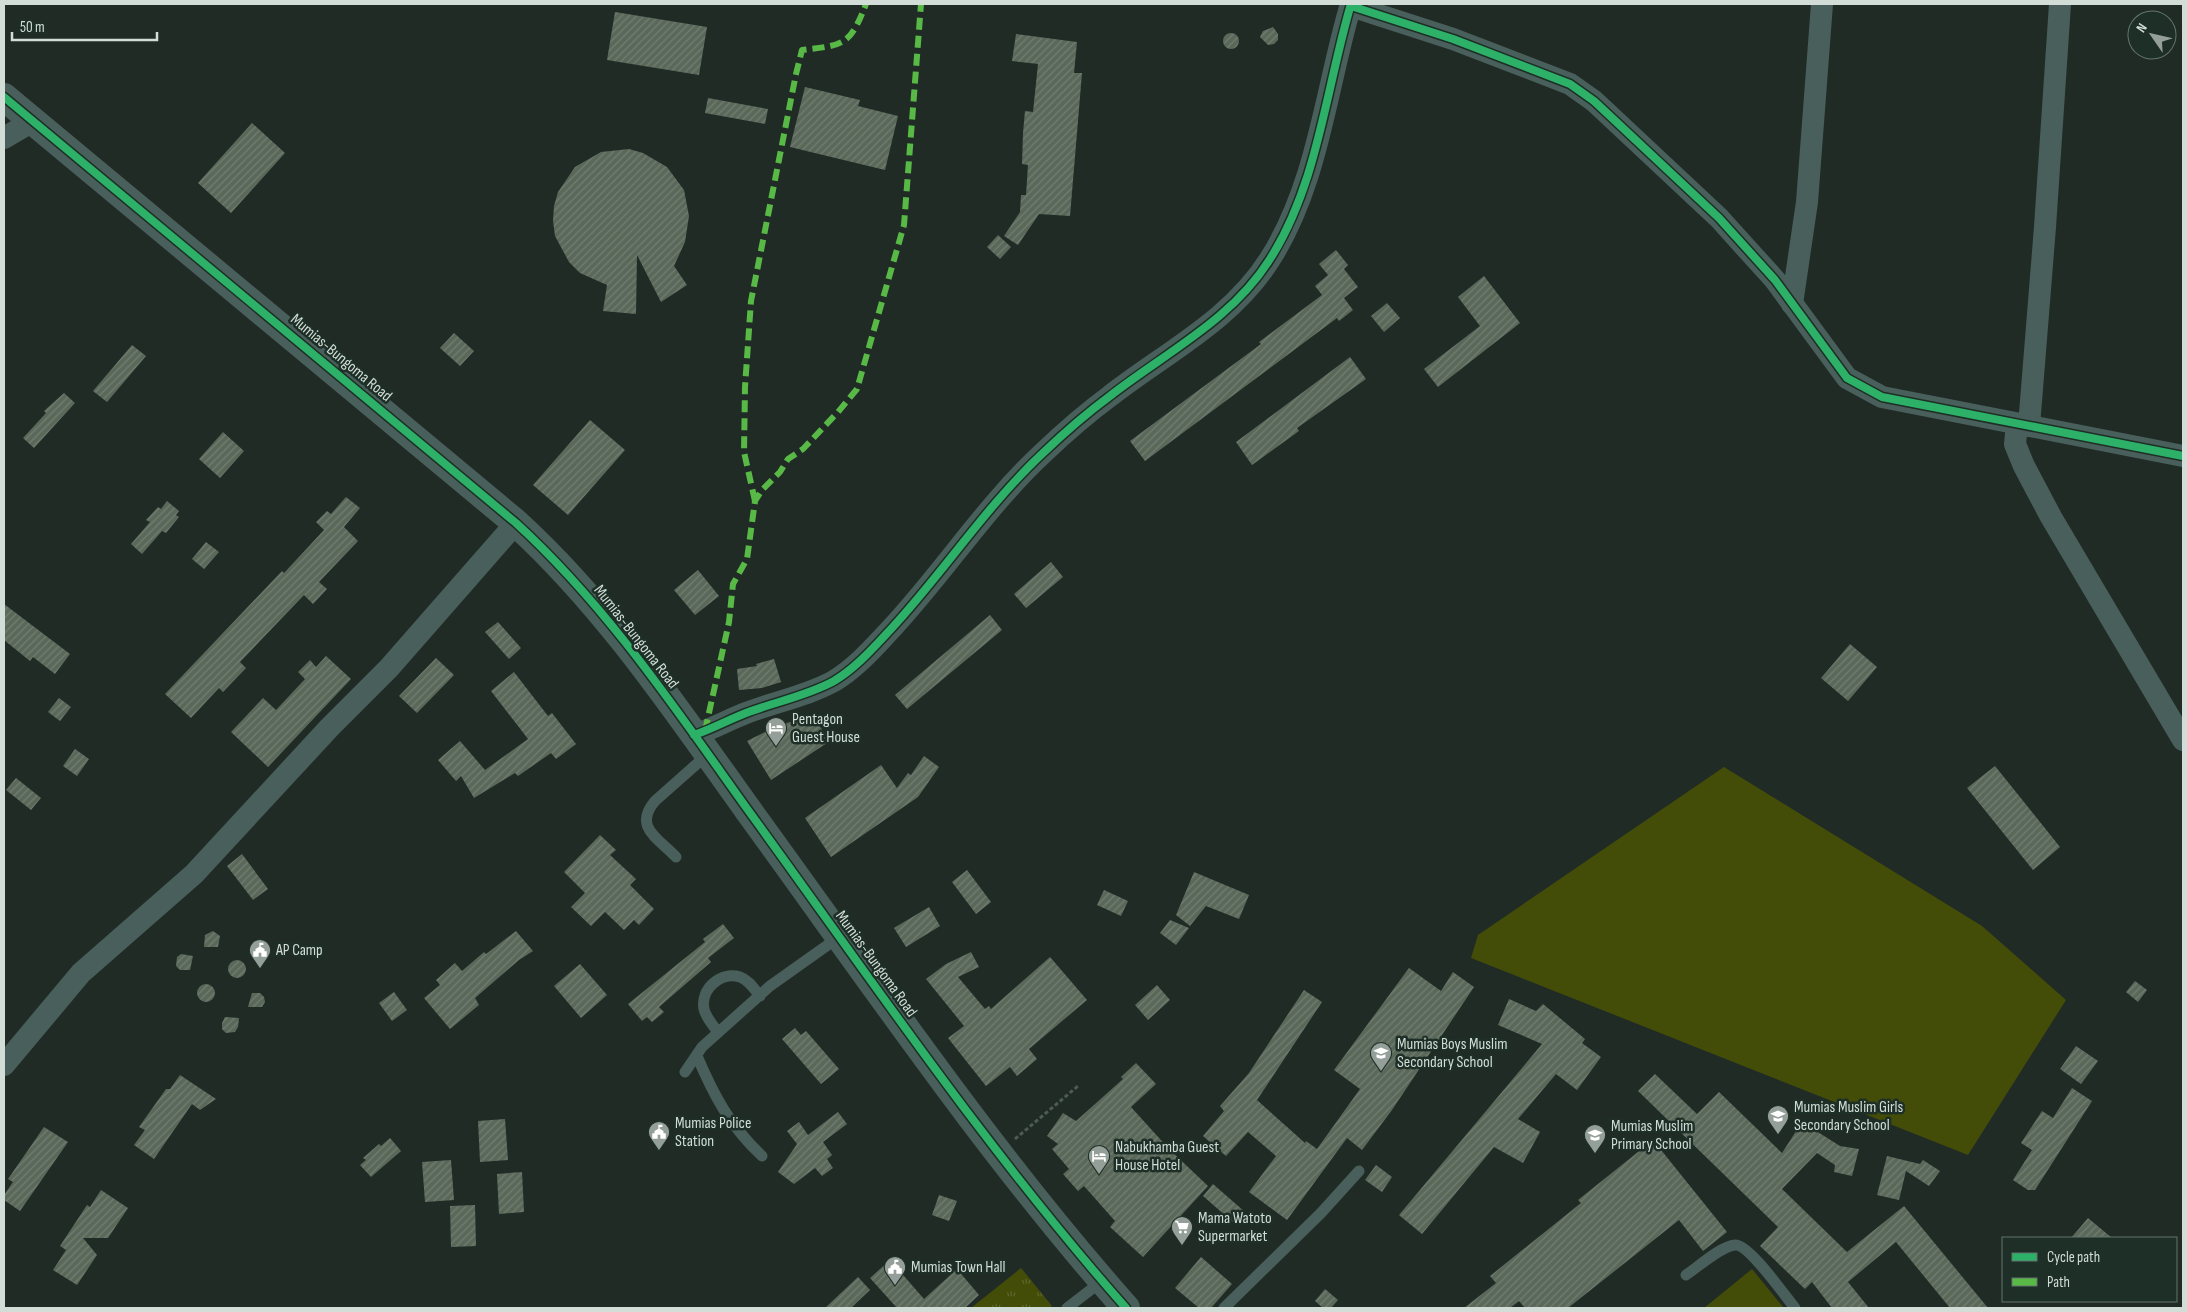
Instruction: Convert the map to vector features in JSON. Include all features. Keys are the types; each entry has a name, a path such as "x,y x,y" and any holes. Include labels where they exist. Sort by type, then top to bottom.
{"street":[{"path":"1792,304 1807,202 1822,4"},
{"path":"2060,4 2045,226 2023,425 2016,444 2024,466 2051,517 2183,740"},
{"path":"701,744 745,713 812,690 833,681 846,672 906,612 1001,497 1042,453 1110,396 1204,328 1258,278 1286,231 1308,176 1351,5 1453,39 1570,84 1594,102 1720,218 1774,280 1847,378 1882,397 2183,456"},
{"name":"Mumias-Bungoma Road","path":"4,97 540,545 582,591 701,744 997,1153 1126,1308"},
{"path":"4,138 33,121"},
{"path":"4,1065 81,973 194,874 330,726 389,668 455,596 516,523"}],"lane":[{"path":"676,856 650,831 645,818 648,810 701,744"},
{"path":"685,1072 698,1056 702,1047 718,1032 760,996 839,937"},
{"path":"718,1032 708,1018 704,1008 704,995 711,984 722,977 741,978 750,983 760,996"},
{"path":"698,1056 725,1114 746,1141 762,1156"},
{"path":"1224,1308 1321,1213 1359,1171"},
{"path":"1686,1275 1721,1251 1734,1245 1741,1246 1751,1254 1795,1308"},
{"path":"1067,1308 1102,1281"}],"path":[{"path":"997,1153 1078,1086"}],"green space":[{"path":"1724,767 1982,926 2066,1000 1968,1155 1471,958 1478,935"},
{"path":"1021,1268 1052,1306 1049,1308 971,1308"},
{"path":"1752,1269 1784,1308 1704,1308"}],"building":[{"path":"615,12 707,27 699,75 607,60"},
{"path":"1273,27 1278,34 1278,40 1274,44 1268,45 1260,37 1263,31"},
{"path":"1228,33 1234,33 1239,38 1237,47 1228,49 1223,44 1223,38"},
{"path":"1016,34 1077,42 1074,73 1082,73 1070,216 1039,214 1018,245 1004,236 1020,212 1021,195 1026,195 1028,165 1022,164 1025,111 1033,112 1038,64 1012,61"},
{"path":"805,87 860,100 858,106 898,116 885,170 790,147"},
{"path":"708,98 768,109 765,124 705,113"},
{"path":"252,123 285,153 231,213 198,183"},
{"path":"629,149 643,153 667,167 684,190 689,216 685,242 674,266 687,285 661,302 637,255 636,314 603,311 607,285 580,273 569,262 555,236 553,221 554,206 558,192 575,167 601,152"},
{"path":"998,235 1011,247 1000,259 987,247"},
{"path":"1336,250 1348,265 1344,269 1358,287 1344,298 1353,310 1339,321 1337,318 1145,461 1130,441 1261,344 1259,342 1322,295 1315,286 1328,275 1319,264"},
{"path":"1484,276 1520,323 1438,387 1424,369 1480,326 1458,297"},
{"path":"1387,303 1400,318 1384,332 1371,316"},
{"path":"454,333 474,351 460,366 440,348"},
{"path":"132,345 146,356 107,402 93,391"},
{"path":"1350,357 1366,379 1297,428 1299,431 1252,465 1236,442"},
{"path":"64,393 75,403 34,448 23,438 46,413 44,411"},
{"path":"590,420 625,450 568,515 533,485"},
{"path":"223,432 244,451 220,478 199,459"},
{"path":"346,497 360,508 344,527 358,541 319,582 327,589 313,604 304,595 240,662 246,668 223,692 219,688 191,718 165,694 282,571 284,573 324,530 316,522 327,511 331,514"},
{"path":"167,501 179,511 176,515 179,517 166,533 162,531 142,554 131,544 150,522 146,520 158,507 161,509"},
{"path":"206,542 219,552 204,569 192,559"},
{"path":"1051,562 1063,577 1026,608 1014,594"},
{"path":"698,570 719,596 695,615 674,590"},
{"path":"4,604 70,654 55,674 33,657 30,661 4,640"},
{"path":"990,615 1002,630 907,709 895,695"},
{"path":"498,622 521,648 509,659 485,632"},
{"path":"1850,644 1877,667 1848,701 1821,678"},
{"path":"326,656 351,679 268,767 231,732 263,698 276,710 305,679 298,672 310,660 316,667"},
{"path":"436,658 454,675 417,713 399,696"},
{"path":"774,659 781,682 762,688 739,690 737,669 757,666 756,664"},
{"path":"514,672 548,716 552,713 576,744 556,759 551,753 518,776 515,773 474,798 461,776 456,781 438,760 460,741 485,770 528,739 491,691"},
{"path":"59,698 71,707 60,721 48,712"},
{"path":"802,718 811,720 819,725 830,741 771,780 747,741 775,727"},
{"path":"75,749 89,759 77,776 63,766"},
{"path":"924,756 939,767 918,797 831,857 805,818 881,765 897,788 908,773 911,775"},
{"path":"1995,766 2060,847 2033,870 1967,788"},
{"path":"16,778 41,798 31,810 6,790"},
{"path":"600,835 616,850 610,855 636,879 630,885 654,909 639,925 634,920 624,930 605,912 591,926 571,907 585,893 564,872"},
{"path":"242,854 268,889 253,900 227,866"},
{"path":"967,870 991,902 976,914 952,882"},
{"path":"1194,872 1249,895 1239,919 1206,906 1190,926 1176,915"},
{"path":"1104,890 1128,901 1121,916 1097,905"},
{"path":"929,907 940,926 906,947 894,928"},
{"path":"1170,920 1189,928 1176,945 1160,933"},
{"path":"723,924 734,938 708,958 711,962 659,1007 664,1012 652,1022 647,1017 642,1021 628,1004 705,942 703,939"},
{"path":"213,931 220,936 218,947 204,947 205,935"},
{"path":"516,931 533,951 519,960 475,998 479,1005 450,1029 424,998 440,985 436,980 455,963 462,971 484,952 486,954"},
{"path":"971,952 979,967 958,977 985,1009 989,1006 991,1009 1050,957 1087,1000 1029,1049 1037,1059 1017,1076 1010,1067 986,1086 948,1038 964,1026 926,979 946,964"},
{"path":"181,954 193,956 190,970 180,970 176,966 177,957"},
{"path":"237,960 243,963 246,969 243,975 237,978 231,975 228,969 231,963"},
{"path":"580,964 607,995 581,1018 554,986"},
{"path":"1409,968 1441,991 1453,972 1474,987 1392,1110 1362,1150 1347,1138 1287,1220 1249,1192 1276,1156 1248,1132 1226,1156 1203,1136 1224,1111 1220,1106 1249,1073 1304,990 1322,1002 1257,1100 1305,1143 1306,1141 1317,1149 1360,1089 1334,1070"},
{"path":"2135,981 2147,990 2138,1002 2126,992"},
{"path":"206,984 212,987 215,993 212,999 206,1002 200,999 197,993 200,987"},
{"path":"1157,985 1170,1000 1148,1020 1135,1005"},
{"path":"394,992 407,1010 392,1021 379,1003"},
{"path":"252,993 260,993 264,997 265,1002 262,1007 248,1007"},
{"path":"1509,999 1536,1011 1543,1004 1585,1039 1582,1043 1601,1057 1577,1090 1556,1074 1518,1119 1540,1132 1523,1163 1494,1147 1422,1234 1399,1215 1542,1044 1498,1025"},
{"path":"225,1017 239,1018 238,1027 235,1032 226,1033 222,1029"},
{"path":"795,1028 801,1035 806,1031 839,1069 821,1084 782,1039"},
{"path":"2076,1046 2098,1061 2081,1084 2060,1069"},
{"path":"1136,1063 1156,1084 1131,1107 1169,1149 1208,1186 1143,1257 1110,1227 1115,1221 1084,1186 1078,1191 1063,1174 1069,1169 1052,1149 1058,1144 1047,1136 1063,1113 1076,1121 1123,1079 1121,1077"},
{"path":"1655,1074 1697,1114 1719,1092 1782,1153 1802,1122 1840,1146 1859,1149 1852,1176 1834,1172 1835,1165 1817,1153 1782,1189 1847,1252 1904,1206 1988,1308 1950,1308 1896,1242 1848,1282 1869,1308 1832,1308 1812,1282 1805,1289 1760,1246 1778,1227 1638,1091"},
{"path":"180,1075 216,1099 200,1110 192,1104 154,1159 134,1145 145,1130 139,1127 166,1089 170,1089"},
{"path":"2072,1088 2092,1101 2035,1190 2028,1190 2013,1180 2032,1150 2021,1143 2042,1111 2053,1118"},
{"path":"838,1112 847,1124 823,1142 832,1155 827,1159 833,1168 822,1176 815,1168 794,1184 778,1172 797,1144 787,1131 799,1122 808,1135"},
{"path":"505,1119 508,1160 480,1162 478,1121"},
{"path":"44,1127 68,1142 20,1211 4,1200 4,1195 13,1182 8,1179"},
{"path":"390,1138 401,1151 371,1177 360,1165 366,1160 363,1158 379,1144 381,1146"},
{"path":"1653,1140 1727,1232 1703,1251 1679,1220 1568,1308 1525,1308 1519,1301 1510,1308 1464,1308 1496,1283 1490,1276 1581,1203 1578,1200"},
{"path":"1887,1156 1920,1164 1923,1160 1940,1171 1929,1186 1906,1171 1899,1200 1877,1195"},
{"path":"451,1160 454,1200 425,1202 422,1162"},
{"path":"1376,1165 1392,1177 1382,1192 1365,1180"},
{"path":"522,1172 524,1212 499,1214 497,1174"},
{"path":"1213,1184 1245,1212 1235,1224 1203,1196"},
{"path":"101,1190 128,1208 108,1238 83,1238 97,1255 77,1285 53,1270 66,1250 60,1246 87,1205 90,1207"},
{"path":"939,1195 957,1201 949,1221 932,1215"},
{"path":"475,1205 476,1246 451,1247 450,1206"},
{"path":"2088,1218 2111,1237 2072,1237"},
{"path":"1201,1257 1232,1284 1211,1308 1199,1308 1175,1288"},
{"name":"Mumias Town Hall","path":"890,1260 924,1299 957,1269 979,1295 965,1308 897,1308 870,1278"},
{"path":"858,1277 870,1290 851,1308 825,1308"},
{"path":"1325,1289 1338,1300 1331,1308 1323,1308 1315,1301"}],"marked path":[{"path":"755,501 744,452 745,387 751,301 796,74 802,50 837,44 844,40 855,28 866,4"},
{"path":"705,731 729,622 733,584 747,559 755,501 762,490 780,472 788,459 803,449 857,389 904,225 921,4"}],"cycle path":[{"path":"694,735 746,713 813,691 834,681 850,670 891,629 1022,473 1076,423 1131,380 1217,318 1237,300 1270,259 1286,230 1299,199 1319,135 1351,4"},
{"path":"1351,6 1453,39 1570,84 1594,101 1719,218 1775,280 1847,378 1882,397 2183,456"},
{"path":"4,97 516,523 581,589 640,660 931,1064 1026,1188 1126,1308"}],"place":[{"name":"Pentagon Guest House","path":"776,747"},
{"name":"AP Camp","path":"260,969"},
{"name":"Mumias Boys Muslim Secondary School","path":"1381,1072"},
{"name":"Mumias Muslim Girls Secondary School","path":"1778,1135"},
{"name":"Mumias Police Station","path":"659,1151"},
{"name":"Mumias Muslim Primary School","path":"1595,1154"},
{"name":"Nabukhamba Guest House Hotel","path":"1099,1175"},
{"name":"Mama Watoto Supermarket","path":"1182,1246"},
{"name":"Mumias Town Hall","path":"895,1286"}]}
